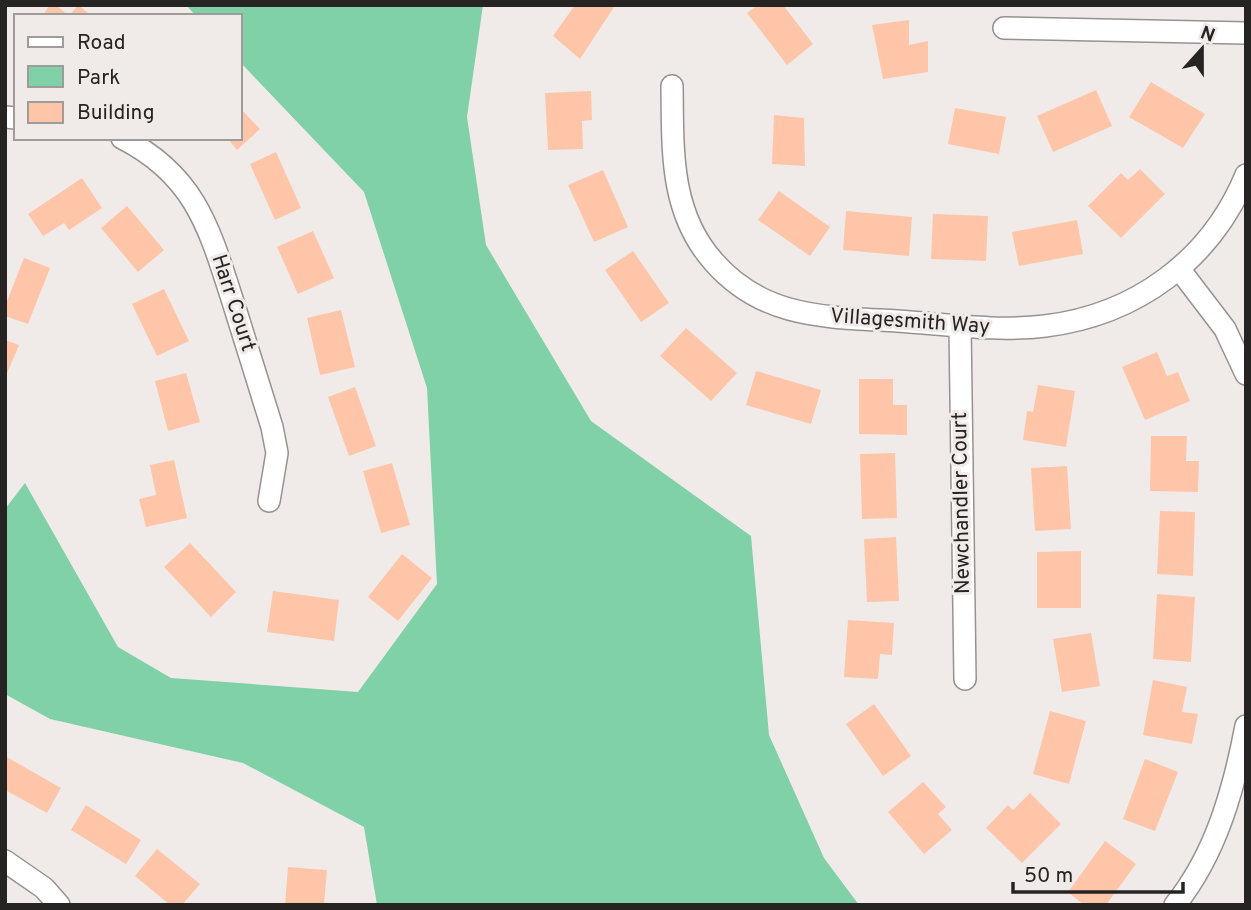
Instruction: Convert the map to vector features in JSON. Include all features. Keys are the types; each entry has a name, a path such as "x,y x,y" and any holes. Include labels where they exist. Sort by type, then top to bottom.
{"street":[{"path":"1004,28 1246,33"},
{"name":"Villagesmith Way","path":"672,86 674,167 680,203 701,246 731,279 761,299 799,313 823,317 960,327 1044,327 1080,320 1119,306 1155,288 1180,270 1229,210 1246,175"},
{"name":"Harr Court","path":"125,140 166,168 193,199 211,234 272,427 277,453 269,501"},
{"path":"1180,270 1225,329 1246,374"},
{"name":"Newchandler Court","path":"960,327 965,679"},
{"path":"1175,905 1202,862 1218,829 1237,771 1246,726"},
{"path":"5,861 44,888 59,905"}],"green space":[{"path":"186,5 483,5 467,117 486,245 591,421 751,536 769,735 824,858 859,905 377,905 364,827 243,763 50,719 5,694 5,509 25,483 118,647 171,678 358,692 437,584 427,388 364,192 242,64 242,14 194,14"}],"building":[{"path":"50,5 56,5 67,14 43,14"},
{"path":"78,5 89,14 71,14"},
{"path":"575,5 614,7 580,59 553,36"},
{"path":"758,5 783,5 813,44 787,65 747,13"},
{"path":"909,20 909,45 928,41 928,72 883,79 872,25"},
{"path":"1151,82 1205,114 1183,148 1129,117"},
{"path":"1096,90 1112,126 1053,152 1037,116"},
{"path":"591,91 592,120 582,121 583,149 548,150 545,93"},
{"path":"955,108 1006,117 999,154 948,144"},
{"path":"242,110 260,129 237,150 229,140 242,140"},
{"path":"774,115 804,118 805,166 772,164"},
{"path":"276,152 301,208 275,220 250,164"},
{"path":"1140,169 1165,194 1121,238 1088,206 1121,173 1128,180"},
{"path":"603,170 628,227 594,242 568,185"},
{"path":"82,178 102,208 69,230 64,223 43,236 28,214"},
{"path":"779,191 830,227 810,256 758,220"},
{"path":"127,206 164,250 138,272 101,228"},
{"path":"846,211 912,217 909,256 843,250"},
{"path":"933,214 988,216 986,261 931,259"},
{"path":"1077,220 1083,254 1019,266 1012,232"},
{"path":"313,231 334,278 298,294 277,247"},
{"path":"633,251 669,303 641,322 605,270"},
{"path":"24,258 50,268 28,324 5,316 5,306"},
{"path":"164,289 189,341 157,356 132,304"},
{"path":"341,310 355,367 320,375 307,318"},
{"path":"686,328 737,373 711,401 660,356"},
{"path":"5,340 19,345 5,378"},
{"path":"1157,352 1167,376 1178,372 1190,401 1145,420 1122,367"},
{"path":"756,371 821,390 811,424 746,405"},
{"path":"186,373 200,422 168,431 155,381"},
{"path":"859,379 893,379 893,405 907,405 907,435 859,434"},
{"path":"1038,385 1075,391 1066,447 1023,440 1027,411 1033,412"},
{"path":"355,387 376,446 349,456 328,397"},
{"path":"1151,436 1187,436 1186,461 1199,461 1198,492 1150,491"},
{"path":"895,453 897,518 862,519 860,454"},
{"path":"174,460 187,518 146,527 139,499 156,495 150,465"},
{"path":"392,463 410,525 381,533 363,471"},
{"path":"1067,466 1071,529 1035,531 1031,468"},
{"path":"1160,511 1195,512 1193,576 1157,574"},
{"path":"896,537 899,601 867,602 864,539"},
{"path":"190,543 236,592 211,617 164,567"},
{"path":"1081,551 1081,608 1037,608 1037,552"},
{"path":"402,554 432,578 398,621 368,597"},
{"path":"273,591 339,600 334,641 267,632"},
{"path":"1157,594 1195,597 1191,662 1153,659"},
{"path":"848,620 894,623 892,655 880,654 878,679 844,677"},
{"path":"1091,633 1100,686 1062,692 1053,639"},
{"path":"1153,680 1187,687 1182,712 1198,714 1192,744 1143,735"},
{"path":"874,704 911,756 883,776 846,724"},
{"path":"1050,711 1086,721 1069,784 1033,774"},
{"path":"5,756 61,788 47,813 5,790"},
{"path":"1145,759 1178,772 1155,831 1123,819"},
{"path":"923,782 946,807 938,814 952,830 924,854 888,812"},
{"path":"1030,793 1061,824 1022,863 986,828 1008,805 1013,810"},
{"path":"86,805 141,840 126,864 71,830"},
{"path":"1105,841 1136,864 1106,905 1084,905 1068,892"},
{"path":"157,849 200,884 182,905 170,905 135,876"},
{"path":"288,867 327,870 324,905 285,905"}]}
